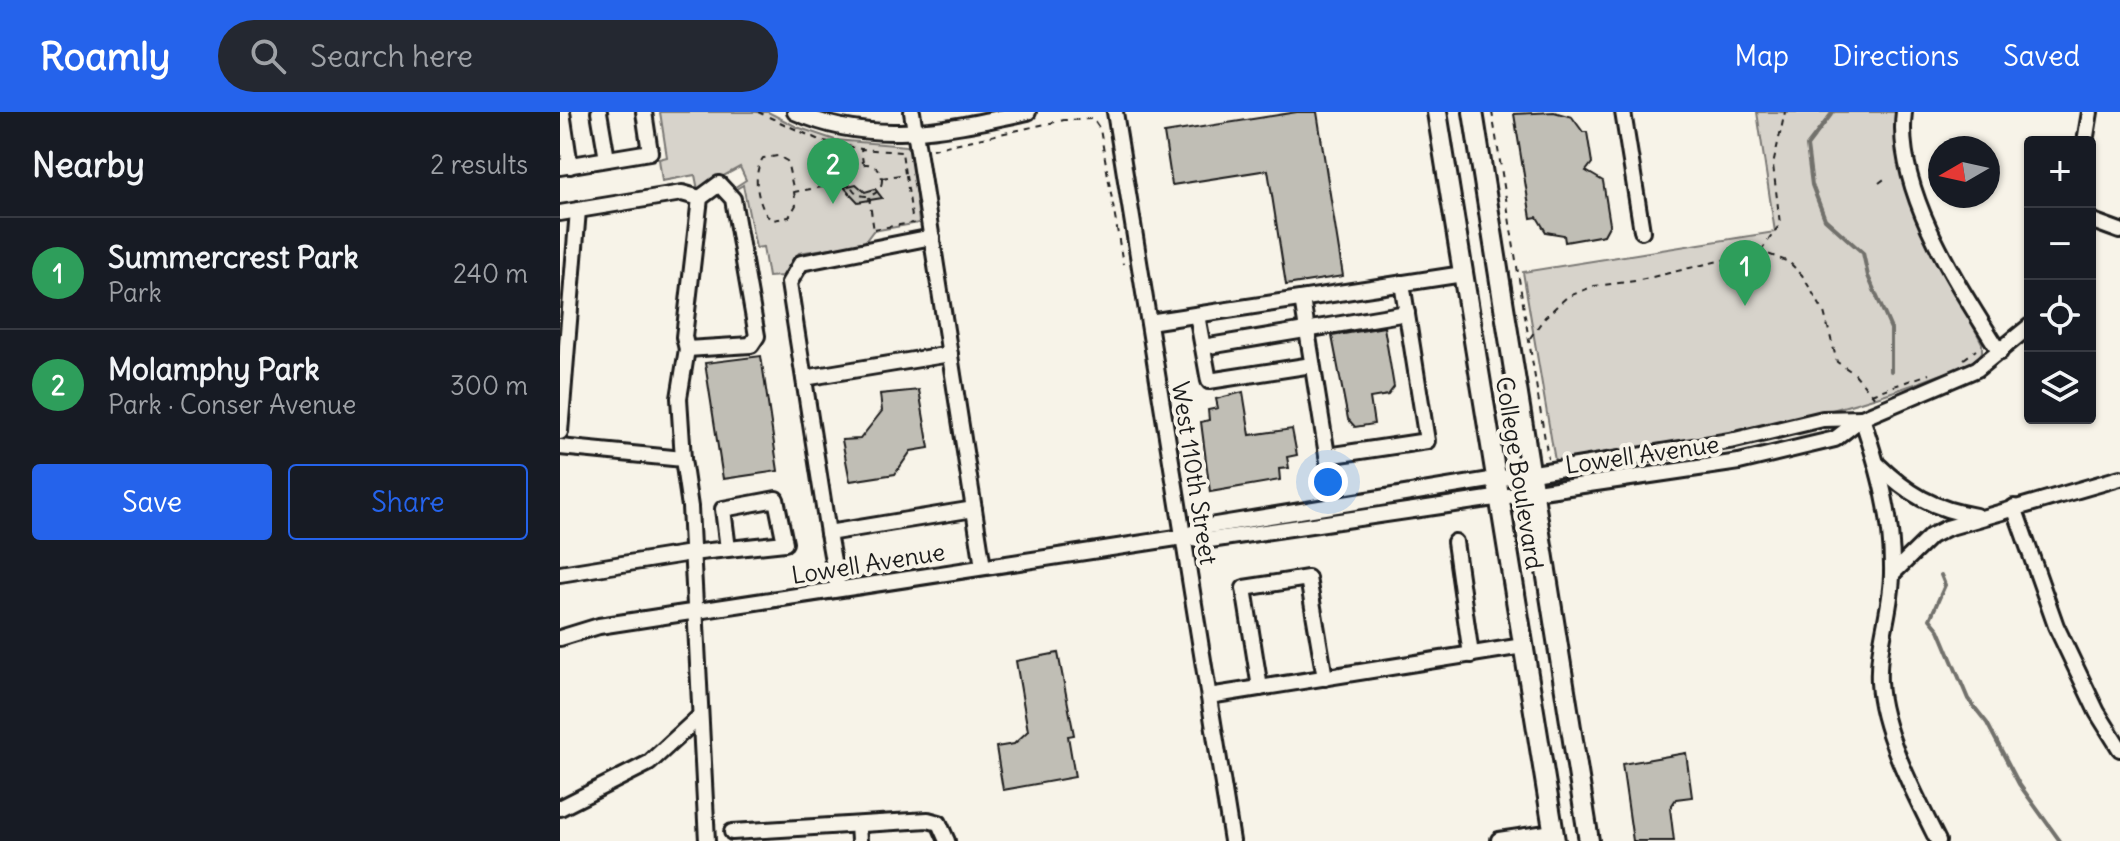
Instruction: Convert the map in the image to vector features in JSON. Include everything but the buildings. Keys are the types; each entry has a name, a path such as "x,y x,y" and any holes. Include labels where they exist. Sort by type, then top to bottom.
{"main road":[{"name":"College Boulevard","path":"1437,112 1554,836"},
{"name":"College Boulevard","path":"1473,112 1589,841"}],"street":[{"path":"562,112 565,166 650,152 644,112"},
{"path":"599,112 607,159"},
{"path":"795,112 844,129 874,133 916,132 1028,112"},
{"path":"912,112 983,567"},
{"name":"West 110th Street","path":"1115,112 1232,841"},
{"path":"1623,112 1642,231"},
{"path":"1904,112 1904,140 1916,192 1952,275 2000,352"},
{"path":"2086,136 2090,112"},
{"path":"687,349 751,345 757,336 733,199 719,184 700,198 684,337 687,349 679,398 707,837 933,820 943,827 947,841"},
{"path":"560,213 682,193 700,198"},
{"path":"560,432 578,210"},
{"path":"2096,222 2120,231"},
{"path":"838,589 789,283 801,263 932,237"},
{"path":"1149,322 1463,274"},
{"path":"1327,456 1427,441 1402,283"},
{"path":"1302,299 1335,505"},
{"path":"1203,347 1407,313"},
{"path":"1197,315 1209,381 1312,365"},
{"name":"Lowell Avenue","path":"1183,537 1210,540 1530,483 1771,455 1835,439 1862,418 1977,369 2024,331"},
{"path":"804,378 950,354"},
{"path":"1862,418 1888,509 1892,574 1880,652 1882,705 1938,841"},
{"name":"Lowell Avenue","path":"1530,483 1823,419 1862,418"},
{"path":"560,447 683,459"},
{"path":"1877,464 1910,494 1928,504 1981,517"},
{"path":"1892,574 1931,536 1981,517 2120,478"},
{"name":"Lowell Avenue","path":"560,638 599,626 1183,537 1209,526 1335,505 1497,488"},
{"path":"560,574 691,553 785,543 776,499 723,509 728,549"},
{"path":"2014,507 2056,626 2097,712 2120,749"},
{"path":"828,533 974,509"},
{"path":"1455,542 1471,655"},
{"path":"1260,688 1244,588 1308,578 1325,678"},
{"path":"1209,696 1523,646"},
{"path":"560,808 649,763 699,717"},
{"path":"858,825 859,841"},
{"path":"1499,840 1554,836"}],"path":[{"path":"758,112 819,140 861,149 901,152 919,151 1064,120 1093,119 1100,129 1123,264"},
{"path":"1492,112 1548,459"},
{"path":"1760,251 1780,224 1773,165 1785,112"},
{"path":"861,149 863,164"},
{"path":"869,196 874,230 913,223 901,152"},
{"path":"778,156 787,161 794,192 796,205 789,217 773,220 767,216 756,176 756,167 763,158 778,156"},
{"path":"863,164 874,166 882,178 879,189 869,196 855,192 850,182 855,168 863,164"},
{"path":"882,178 905,174"},
{"path":"1879,183 1887,177"},
{"path":"794,192 850,182"},
{"path":"1530,338 1545,317 1567,297 1594,286 1636,281 1760,251 1789,262 1802,275 1824,312 1837,362 1855,374 1884,409"},
{"path":"1956,363 1976,350"},
{"path":"1871,394 1933,372"}],"shaded area":[{"path":"660,112 768,112 797,127 835,140 906,146 911,151 919,223 873,231 864,243 799,253 783,276 768,277 763,247 756,248 743,185 732,189 746,180 740,167 698,190 695,175 662,181 659,159 667,157"},
{"path":"1757,112 1895,112 1896,144 1911,204 1982,343 1982,352 1967,365 1841,408 1794,420 1700,439 1555,461 1523,272 1775,232"}],"waterway":[{"path":"1833,112 1807,146 1812,185 1825,219 1863,253 1868,276 1891,329 1891,371"},
{"path":"1941,575 1945,585 1930,619 1939,630 1968,699 1987,723 2019,784 2060,841"}],"place":[{"name":"Molamphy Park","path":"833,204"},
{"name":"Summercrest Park","path":"1745,306"}]}
